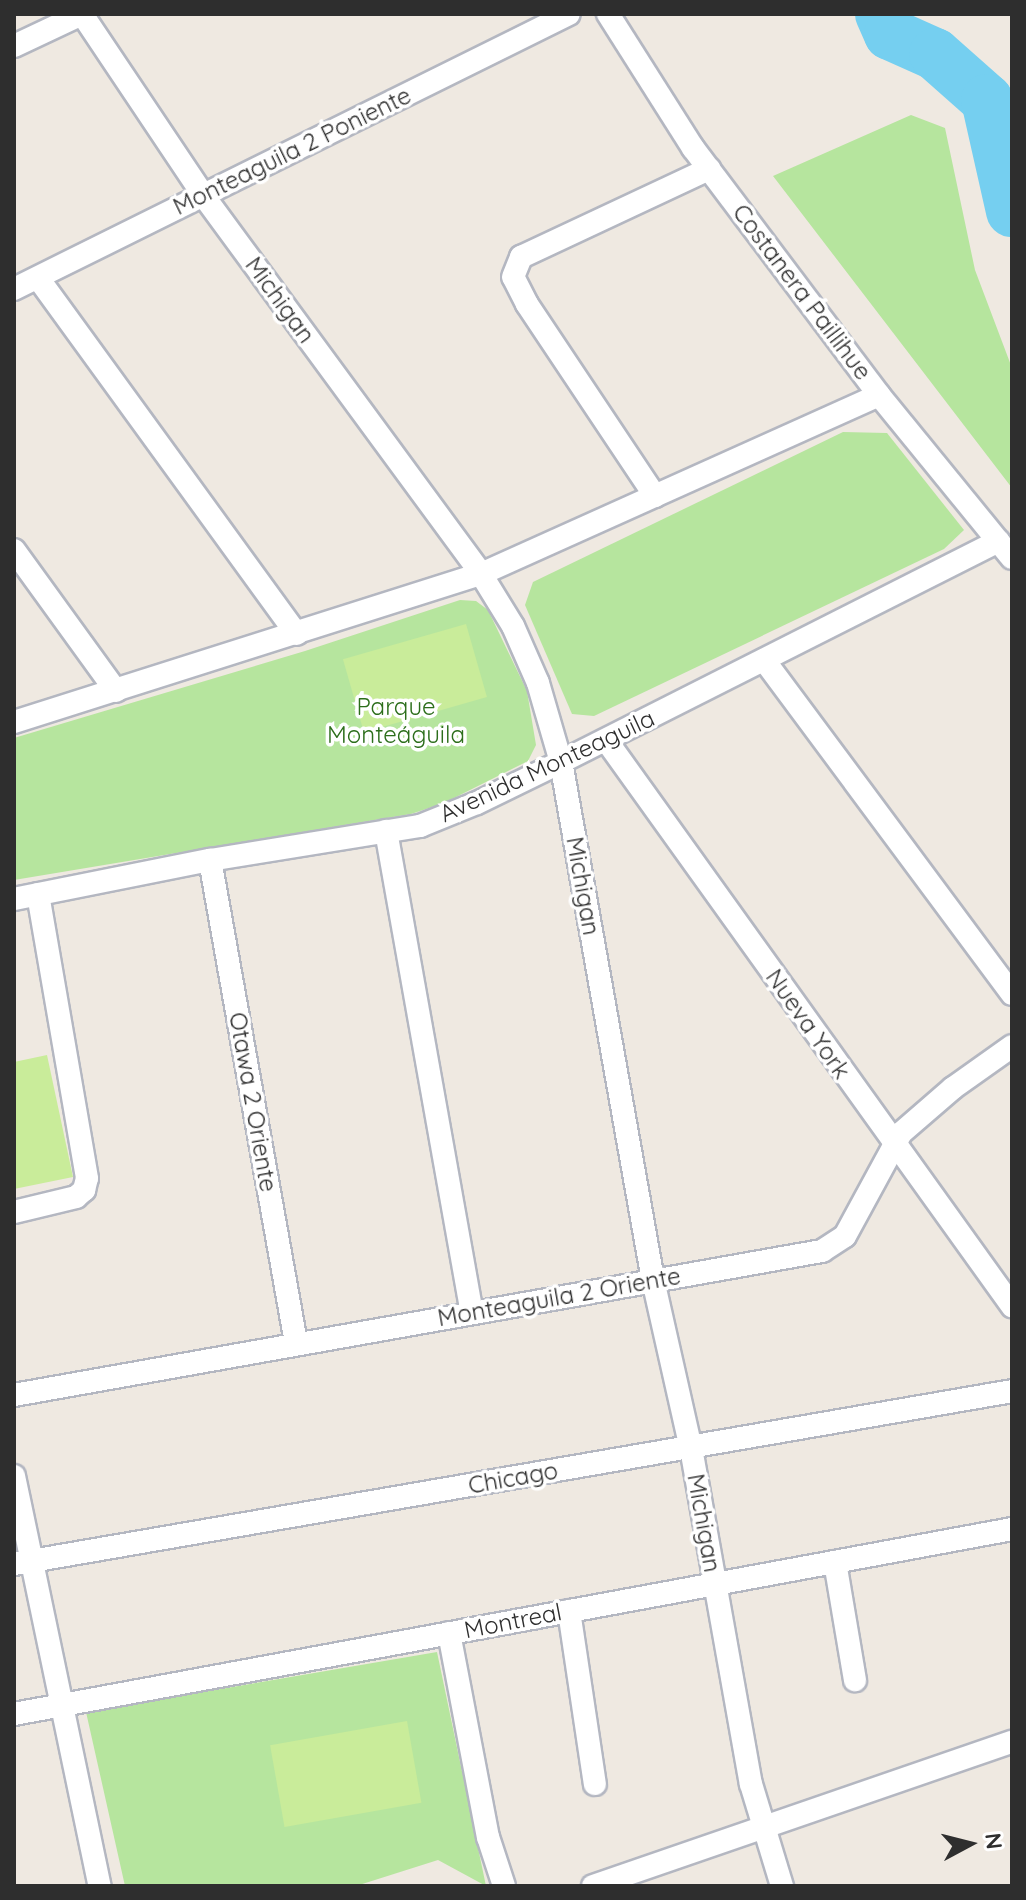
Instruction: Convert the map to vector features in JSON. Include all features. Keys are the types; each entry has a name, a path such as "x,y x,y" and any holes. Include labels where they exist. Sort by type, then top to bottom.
{"street":[{"name":"Michigan","path":"82,14 203,195 481,574 513,626 538,683 561,762 653,1280 691,1448 763,1830 782,1886"},
{"path":"14,46 82,14"},
{"name":"Monteaguila 2 Poniente","path":"14,289 569,14"},
{"name":"Costanera Paillihue","path":"608,14 709,169 879,395 1005,550"},
{"path":"655,496 527,304 513,277 521,257 709,169"},
{"path":"38,278 297,634"},
{"path":"14,722 481,574 879,395"},
{"path":"14,550 116,691"},
{"name":"Avenida Monteaguila","path":"14,899 210,860 420,826 561,762 764,660 1005,550"},
{"path":"764,660 1012,994"},
{"name":"Nueva York","path":"606,740 1012,1306"},
{"path":"386,831 472,1312"},
{"name":"Otawa 2 Oriente","path":"210,860 296,1343"},
{"path":"14,1212 76,1197 84,1190 87,1178 38,894"},
{"name":"Monteaguila 2 Oriente","path":"14,1395 822,1251 845,1236 901,1133 953,1088 1012,1046"},
{"name":"Chicago","path":"23,1562 1012,1391"},
{"path":"14,1476 23,1562 61,1705 100,1886"},
{"name":"Montreal","path":"14,1714 1012,1529"},
{"path":"835,1562 855,1680"},
{"path":"569,1611 595,1784"},
{"path":"449,1633 488,1837 504,1886"},
{"path":"593,1886 1012,1742"}],"green space":[{"path":"911,115 945,128 975,270 1012,368 1012,488 773,176"},
{"path":"843,432 887,433 964,530 944,549 594,716 572,714 525,605 533,582"},
{"name":"Parque Monteáguila","path":"460,600 476,601 488,610 527,691 536,745 528,761 444,803 411,814 14,880 14,738 305,651"},
{"path":"466,624 487,697 364,732 343,659"},
{"path":"47,1055 73,1177 14,1189 14,1062"},
{"path":"437,1652 486,1886 438,1860 356,1886 125,1886 86,1712"},
{"path":"407,1721 421,1803 285,1827 270,1745"}],"waterway":[{"path":"881,14 890,34 935,54 987,100 1012,211"}]}
